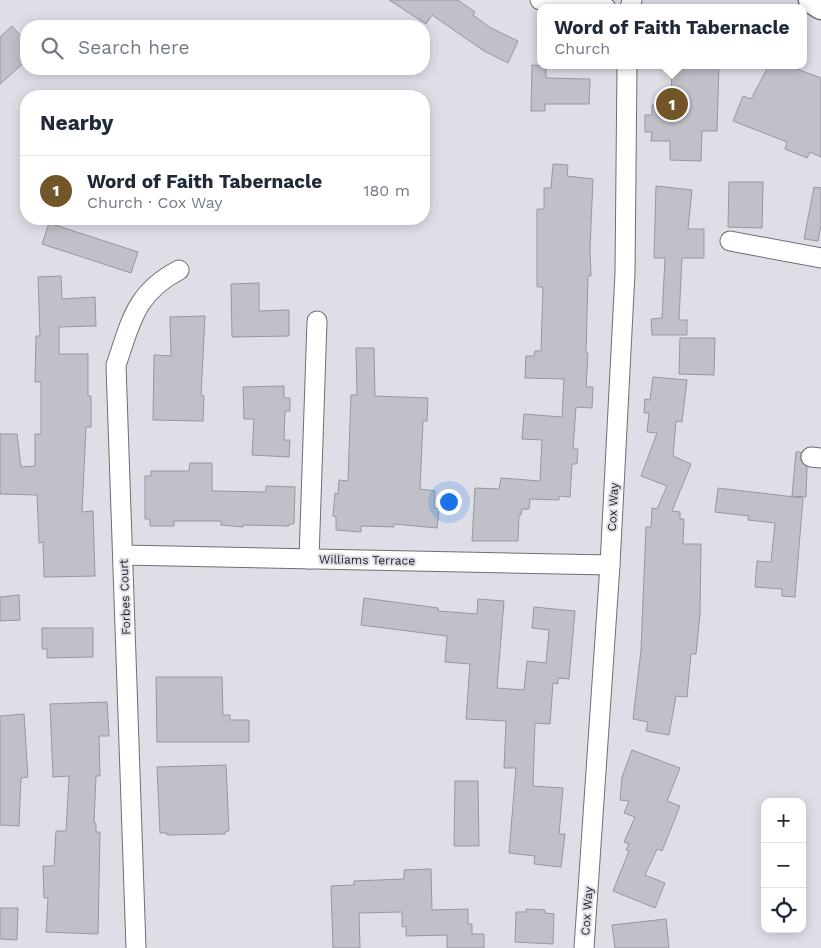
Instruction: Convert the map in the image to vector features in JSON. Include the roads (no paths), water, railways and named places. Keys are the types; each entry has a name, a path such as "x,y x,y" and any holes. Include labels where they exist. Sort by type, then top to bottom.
{"main road":[{"path":"812,0 821,6"}],"street":[{"path":"540,0 573,4"},
{"name":"Cox Way","path":"584,948 610,565 625,273 627,69"},
{"path":"730,241 821,258"},
{"name":"Forbes Court","path":"136,948 116,365 136,308 159,280 179,270"},
{"path":"309,559 317,321"},
{"name":"Williams Terrace","path":"123,555 610,565"}],"place":[{"name":"Word of Faith Tabernacle","path":"672,104"}]}
